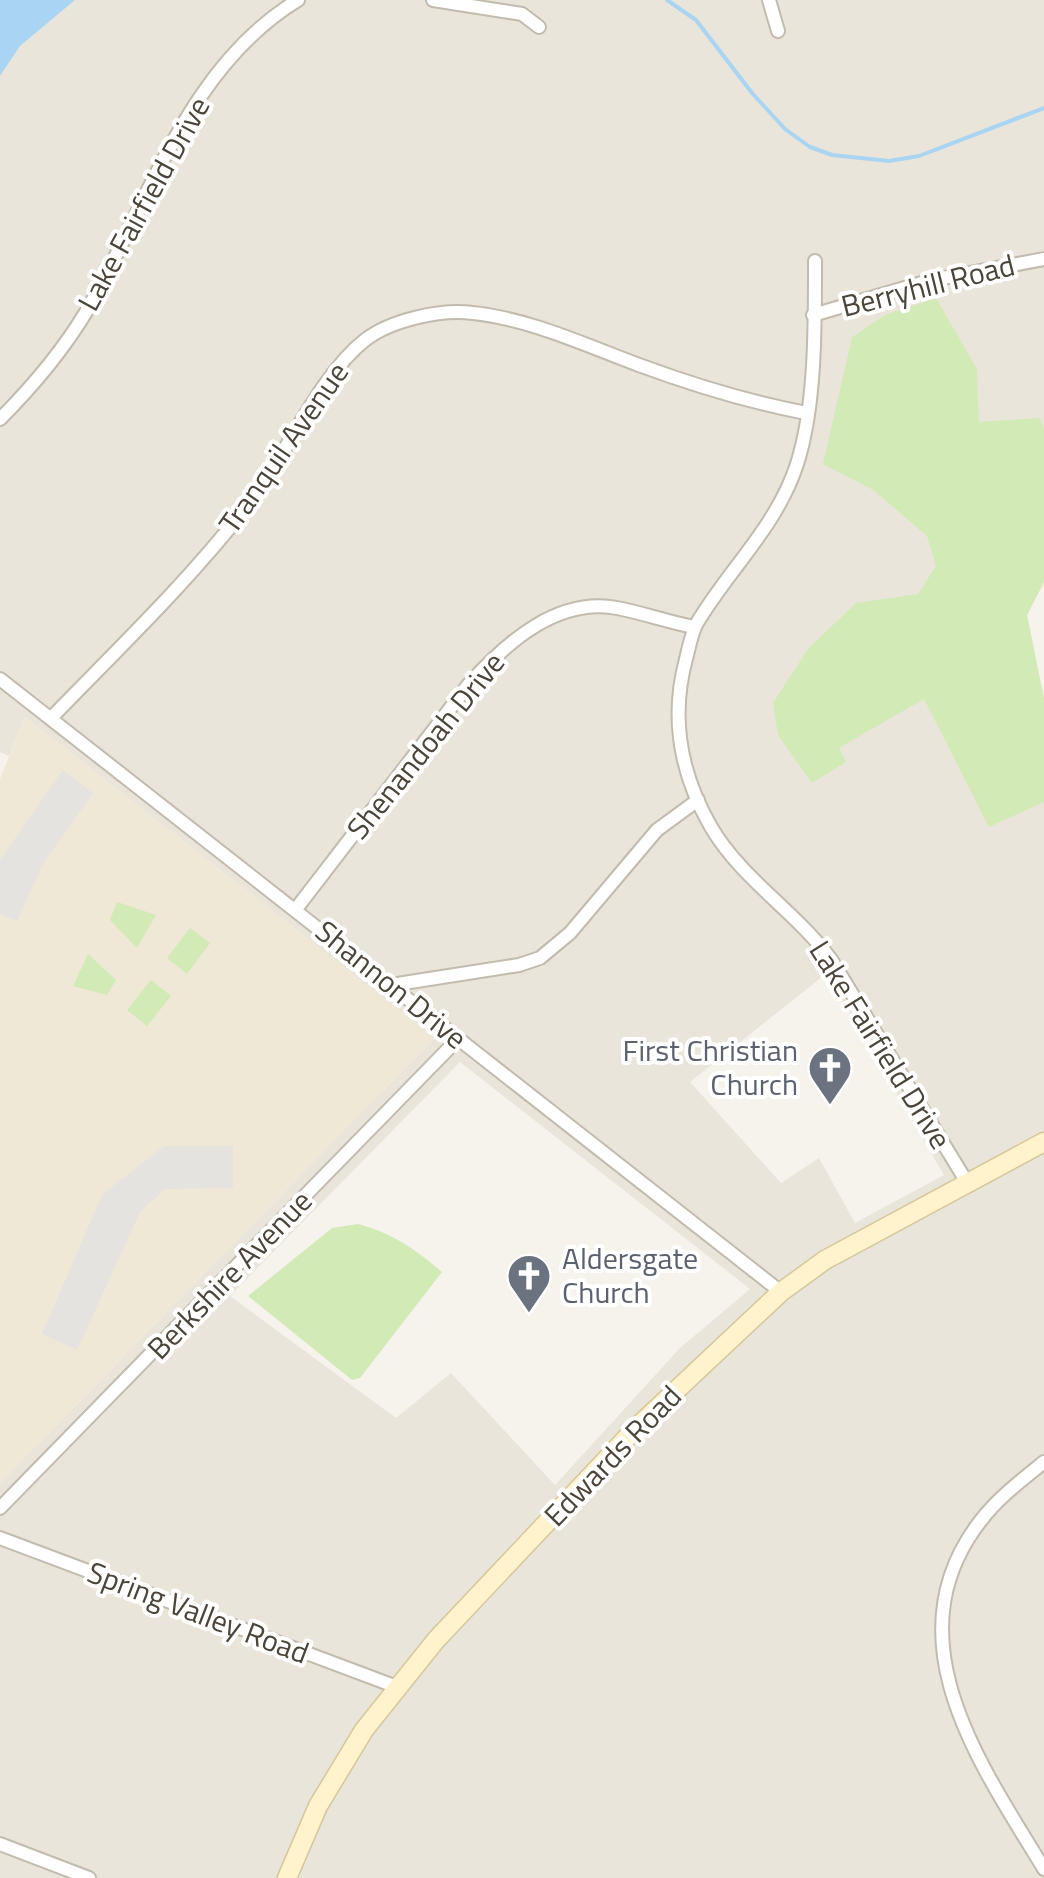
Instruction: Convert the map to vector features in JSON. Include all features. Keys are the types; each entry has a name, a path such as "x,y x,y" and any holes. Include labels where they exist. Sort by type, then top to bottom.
{"street":[{"name":"Lake Fairfield Drive","path":"0,419 32,384 86,311 202,93 251,36 298,0"},
{"path":"433,0 522,14 540,27"},
{"path":"769,0 778,31"},
{"name":"Berryhill Road","path":"814,315 932,280 1044,259"},
{"name":"Lake Fairfield Drive","path":"814,261 812,372 798,459 776,511 694,627 678,712 684,763 712,829 733,858 832,961 968,1184"},
{"name":"Tranquil Avenue","path":"51,718 218,544 255,496 342,364 367,339 385,329 442,313 490,315 563,336 714,390 806,413"},
{"name":"Shenandoah Drive","path":"296,909 469,684 514,640 557,615 594,607 618,608 694,627"},
{"name":"Shannon Drive","path":"0,680 781,1292"},
{"path":"391,985 519,966 540,958 570,933 657,830 698,800"},
{"name":"Berkshire Avenue","path":"0,1508 458,1039"},
{"name":"Edwards Road","path":"288,1878 318,1806 344,1758 397,1687 436,1640 636,1428 781,1292 825,1260 1044,1142"},
{"path":"1044,1462 994,1506 974,1530 951,1579 942,1639 944,1671 962,1726 1044,1869"},
{"name":"Spring Valley Road","path":"0,1538 397,1687"},
{"path":"0,1844 88,1878"}],"shaded area":[{"path":"75,0 1044,0 1044,582 1027,615 1044,699 1044,1878 0,1878 0,1483 434,1038 25,717 9,756 0,752 0,76 20,46","holes":["827,973 944,1175 855,1223 819,1158 781,1183 690,1082","460,1062 750,1289 680,1348 555,1485 451,1373 396,1418 230,1296"]},
{"path":"25,717 434,1038 0,1483 0,779"},
{"path":"63,770 93,793 44,862 17,921 0,914 0,860"},
{"path":"164,1146 233,1146 233,1188 165,1189 140,1212 77,1350 42,1334 102,1195"}],"green space":[{"path":"936,298 977,369 979,422 1039,418 1044,427 1044,582 1027,615 1044,699 1044,802 989,827 924,699 839,748 846,762 812,783 778,735 773,703 808,649 856,603 918,594 936,566 927,536 873,490 823,464 852,337 885,315"},
{"path":"117,902 156,915 137,948 110,920"},
{"path":"190,928 210,943 187,974 167,958"},
{"path":"88,954 116,980 107,995 73,986"},
{"path":"151,980 171,996 147,1026 127,1010"},
{"path":"358,1224 403,1243 442,1272 360,1378 352,1380 248,1296 332,1228"}],"water":[{"path":"0,0 75,0 20,46 0,76"}],"waterway":[{"path":"667,0 696,20 785,129 810,147 832,155 889,161 919,156 1044,108"}],"place":[{"name":"First Christian Church","path":"830,1106"},
{"name":"Aldersgate Church","path":"529,1314"}]}
